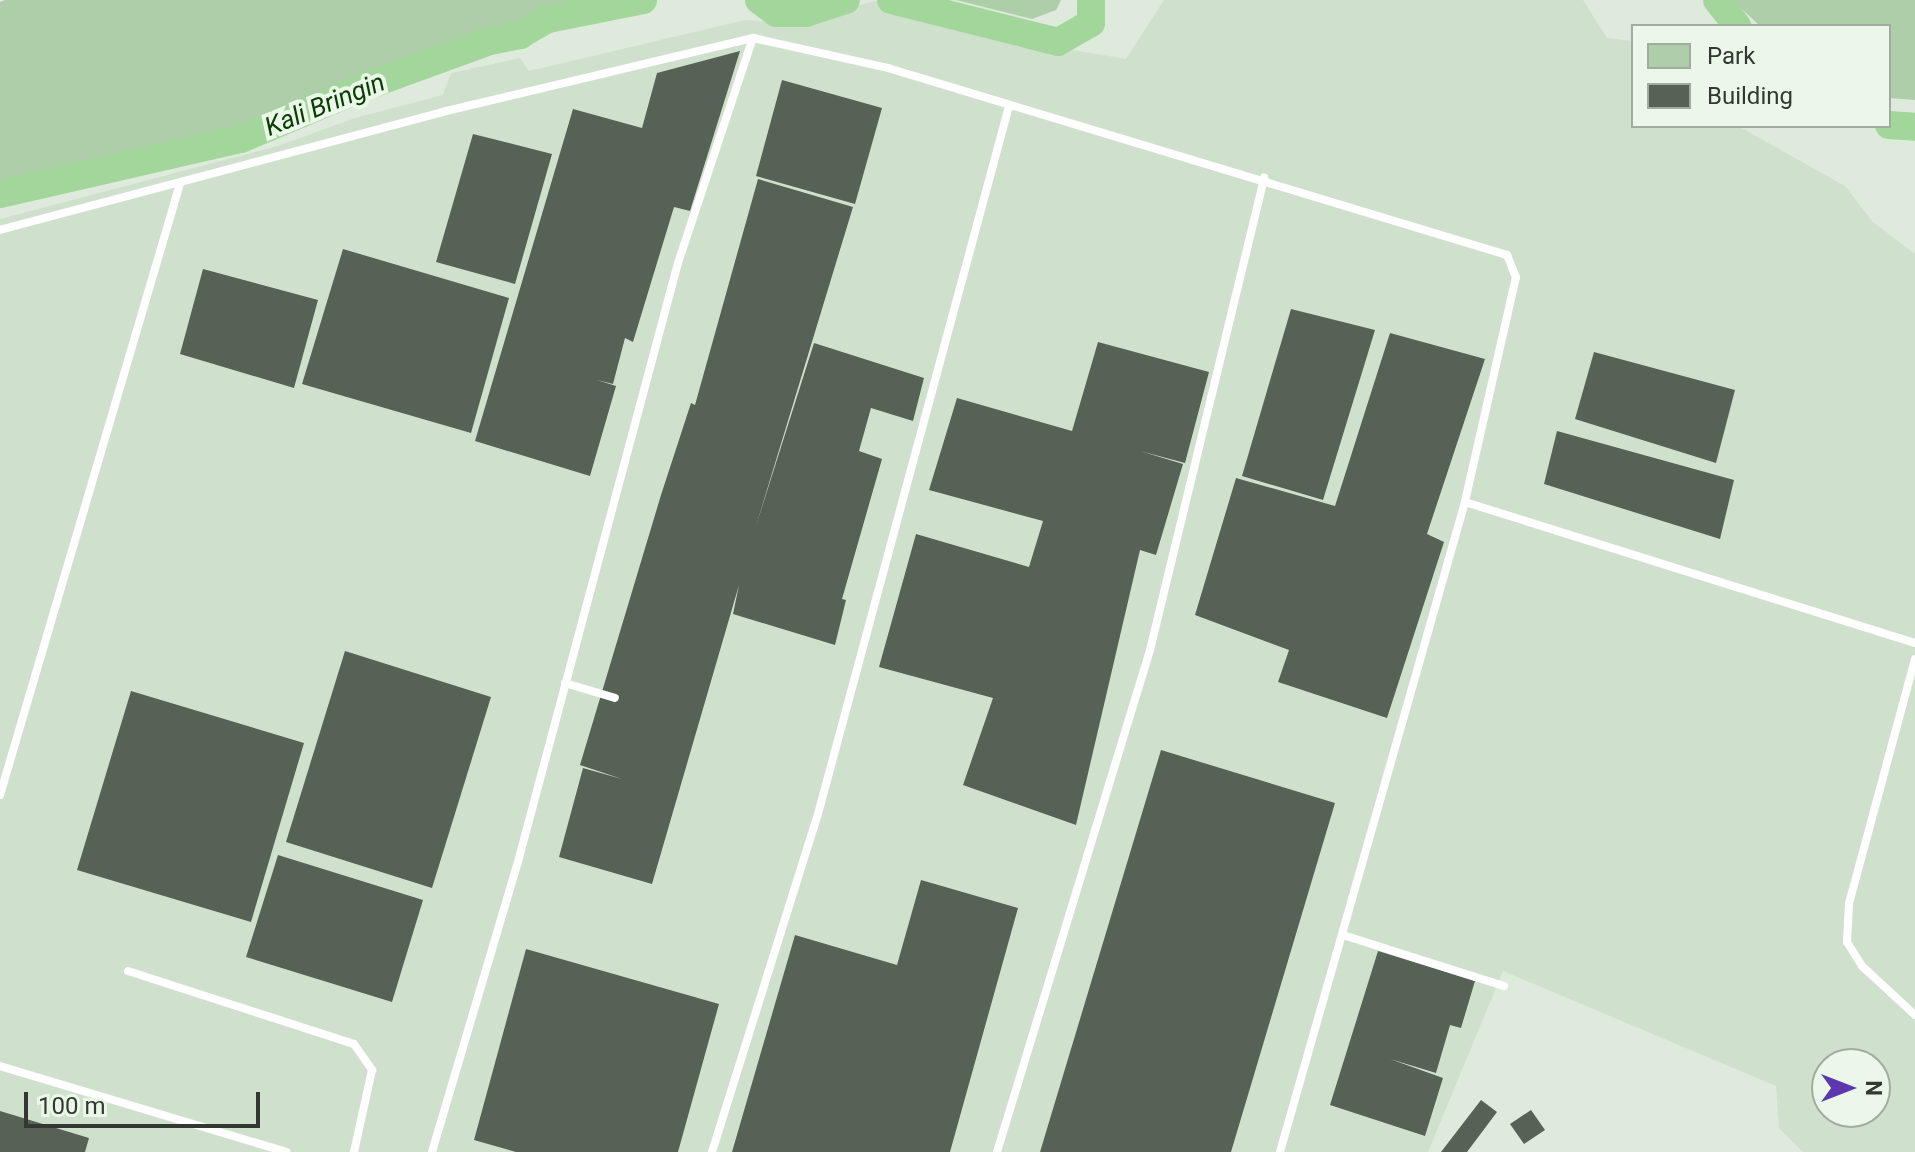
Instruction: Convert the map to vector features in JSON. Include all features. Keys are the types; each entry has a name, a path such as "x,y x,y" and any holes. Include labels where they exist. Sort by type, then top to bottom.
{"lane":[{"path":"432,1152 565,683 678,263 753,38"},
{"path":"0,230 442,112 753,38 888,68 1009,106 1264,178 1507,255 1516,277 1465,502 1280,1152"},
{"path":"712,1152 818,814 1009,106"},
{"path":"997,1152 1150,650 1264,178"},
{"path":"0,795 180,184"},
{"path":"1465,502 1915,643"},
{"path":"1915,659 1849,903 1847,942 1862,966 1915,1015"},
{"path":"565,683 615,698"},
{"path":"1343,935 1504,986"},
{"path":"128,971 354,1044 372,1070 354,1152"},
{"path":"0,1066 286,1152"}],"shaded area":[{"path":"1164,0 1583,0 1607,38 1631,41 1631,128 1742,128 1845,186 1873,222 1915,254 1915,1152 1803,1152 1779,1128 1776,1086 1503,971 1428,1152 0,1152 0,219 278,146 355,118 443,95 451,73 520,58 529,71 745,20 792,23 875,1 1043,45 1126,59"}],"green space":[{"path":"616,0 533,16 425,52 262,120 98,168 0,181 0,2"},
{"path":"956,0 1061,0 1056,10 1032,19"},
{"path":"1732,0 1915,0 1915,100 1891,98 1891,24 1758,24"}],"building":[{"path":"740,51 690,211 674,207 633,342 625,338 613,384 597,380 616,386 590,476 475,441 573,109 642,128 657,73"},
{"path":"782,80 882,108 855,204 756,176"},
{"path":"473,134 552,154 515,284 436,262"},
{"path":"758,179 853,207 756,526 814,343 924,378 913,421 871,408 859,451 882,459 842,599 846,600 835,645 733,614 739,585 652,884 559,857 583,768 622,779 580,765 661,495 691,403 695,405"},
{"path":"343,249 509,298 471,433 302,384"},
{"path":"203,269 318,300 294,388 180,354"},
{"path":"1291,309 1375,330 1323,500 1242,476"},
{"path":"1390,333 1485,359 1427,534 1444,542 1387,718 1278,682 1289,650 1195,615 1236,478 1335,506"},
{"path":"1098,342 1209,372 1185,463 1140,451 1183,464 1156,555 1140,550 1076,825 963,785 993,698 879,667 916,534 1029,567 1043,521 929,490 957,398 1072,431"},
{"path":"1594,352 1735,390 1716,463 1575,419"},
{"path":"1557,431 1734,480 1720,539 1544,484"},
{"path":"345,651 491,697 432,888 286,842"},
{"path":"131,691 304,743 251,922 77,870"},
{"path":"1161,750 1335,803 1231,1152 1040,1152"},
{"path":"278,855 423,900 392,1002 246,957"},
{"path":"921,880 1018,908 950,1152 732,1152 795,935 897,965"},
{"path":"526,949 719,1004 678,1152 516,1152 474,1140"},
{"path":"1378,951 1475,981 1461,1028 1450,1025 1436,1073 1390,1059 1443,1078 1425,1136 1330,1105"},
{"path":"1481,1100 1497,1112 1467,1152 1441,1152"},
{"path":"1531,1110 1545,1130 1524,1144 1510,1124"},
{"path":"0,1111 89,1138 85,1152 0,1152"}],"waterway":[{"name":"Kali Bringin","path":"0,194 241,139 369,85 490,41 520,35 548,19 643,0"},
{"name":"Kali Bringin","path":"759,0 776,13 806,13 846,0"},
{"name":"Kali Bringin","path":"891,0 1058,42 1091,23 1091,0"},
{"name":"Kali Bringin","path":"1717,0 1735,24"},
{"name":"Kali Bringin","path":"1891,125 1915,127"}]}
